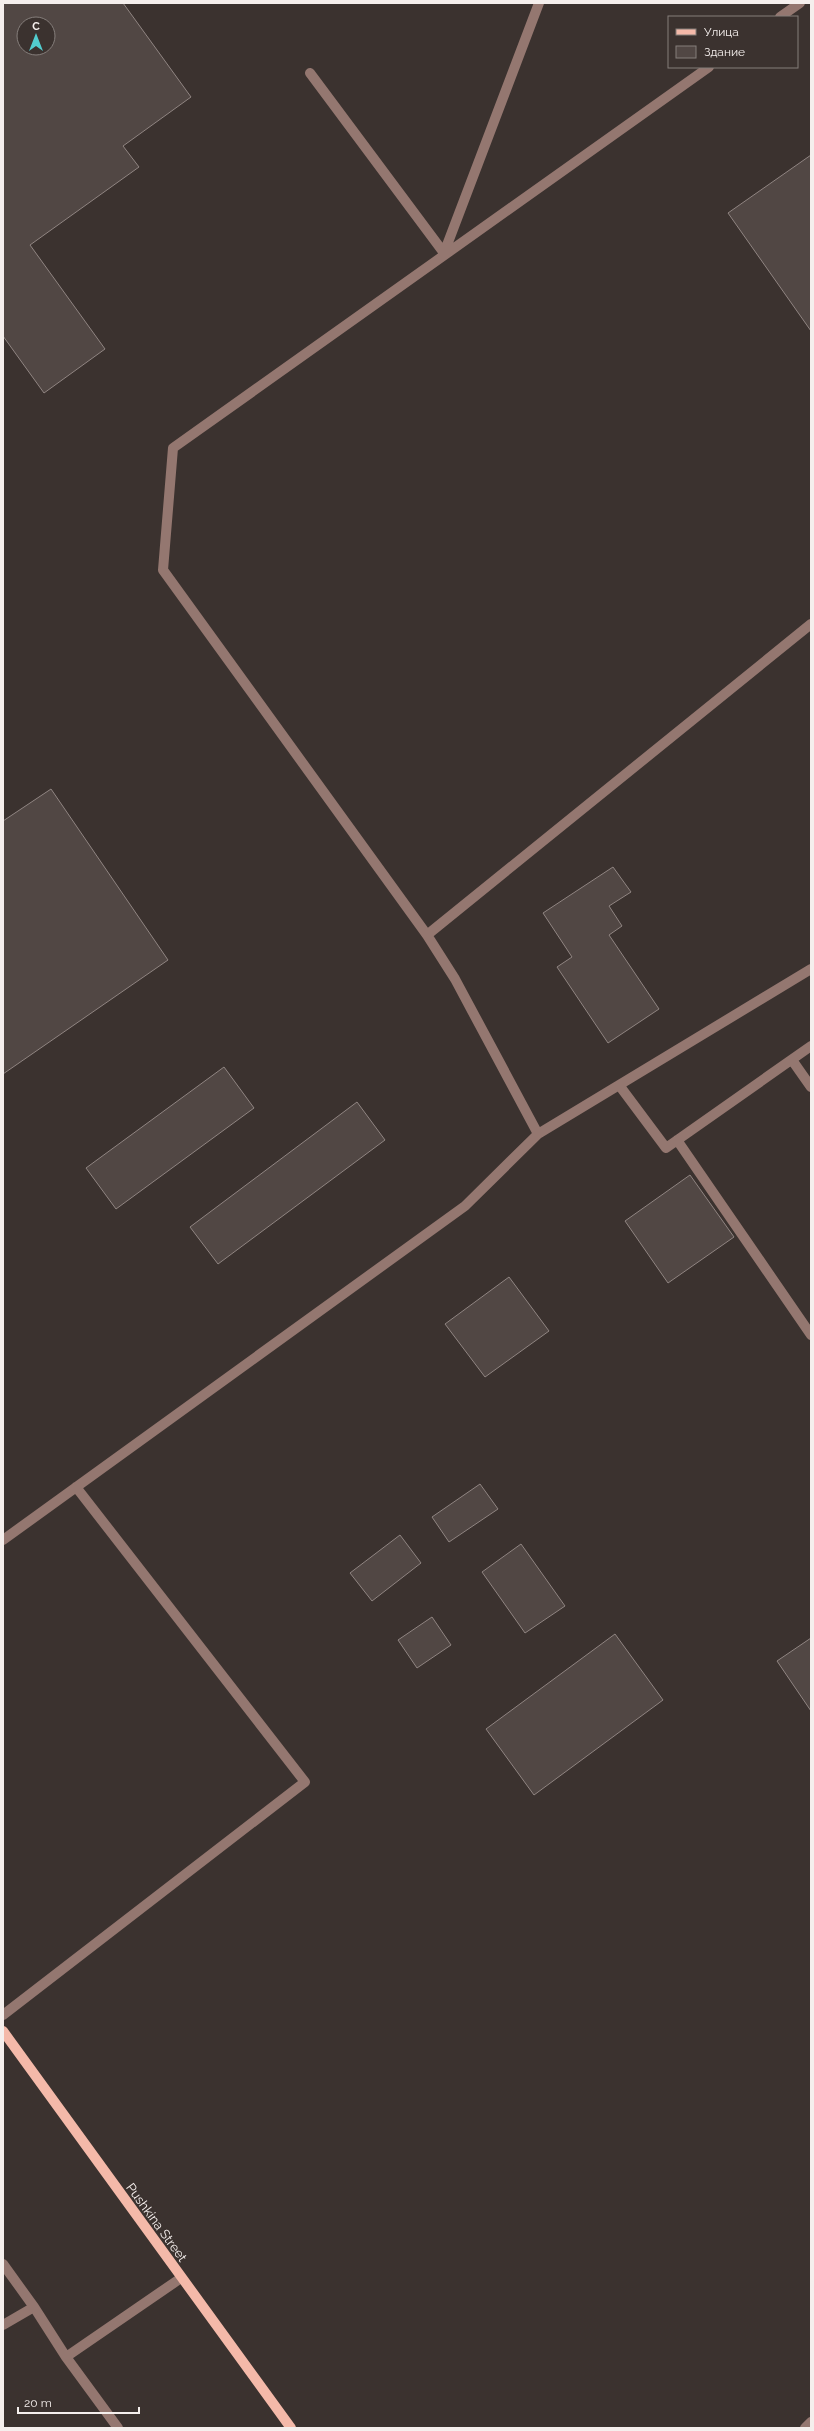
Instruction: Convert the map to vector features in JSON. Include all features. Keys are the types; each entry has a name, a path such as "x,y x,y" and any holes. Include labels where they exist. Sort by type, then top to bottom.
{"main road":[{"name":"Pushkina Street","path":"3,2031 291,2428"}],"lane":[{"path":"444,254 539,3"},
{"path":"781,16 800,3"},
{"path":"538,1134 455,979 427,935 163,570 173,448 708,68"},
{"path":"310,73 444,254"},
{"path":"427,935 811,624"},
{"path":"3,1540 466,1206 538,1134 811,969"},
{"path":"619,1085 666,1148 811,1046"},
{"path":"792,1060 811,1087"},
{"path":"677,1140 811,1335"},
{"path":"3,2015 305,1782 76,1487"},
{"path":"3,2264 34,2307 66,2357 118,2428"},
{"path":"66,2357 181,2278"},
{"path":"3,2325 34,2307"}],"building":[{"path":"3,3 123,3 191,97 123,146 139,167 30,245 105,349 44,393 3,336"},
{"path":"811,155 811,331 728,213"},
{"path":"51,789 168,960 3,1074 3,821"},
{"path":"613,867 631,892 609,906 622,926 609,935 659,1009 608,1043 557,967 572,957 543,913"},
{"path":"224,1067 254,1108 116,1209 86,1168"},
{"path":"357,1102 385,1140 218,1264 190,1227"},
{"path":"690,1175 734,1237 668,1283 625,1221"},
{"path":"509,1277 549,1331 485,1377 445,1324"},
{"path":"480,1484 498,1509 449,1542 432,1517"},
{"path":"400,1535 421,1563 372,1601 350,1573"},
{"path":"521,1544 565,1606 525,1633 482,1572"},
{"path":"432,1617 451,1645 417,1668 398,1640"},
{"path":"615,1634 663,1700 534,1795 486,1729"},
{"path":"811,1638 811,1711 777,1661"}]}
